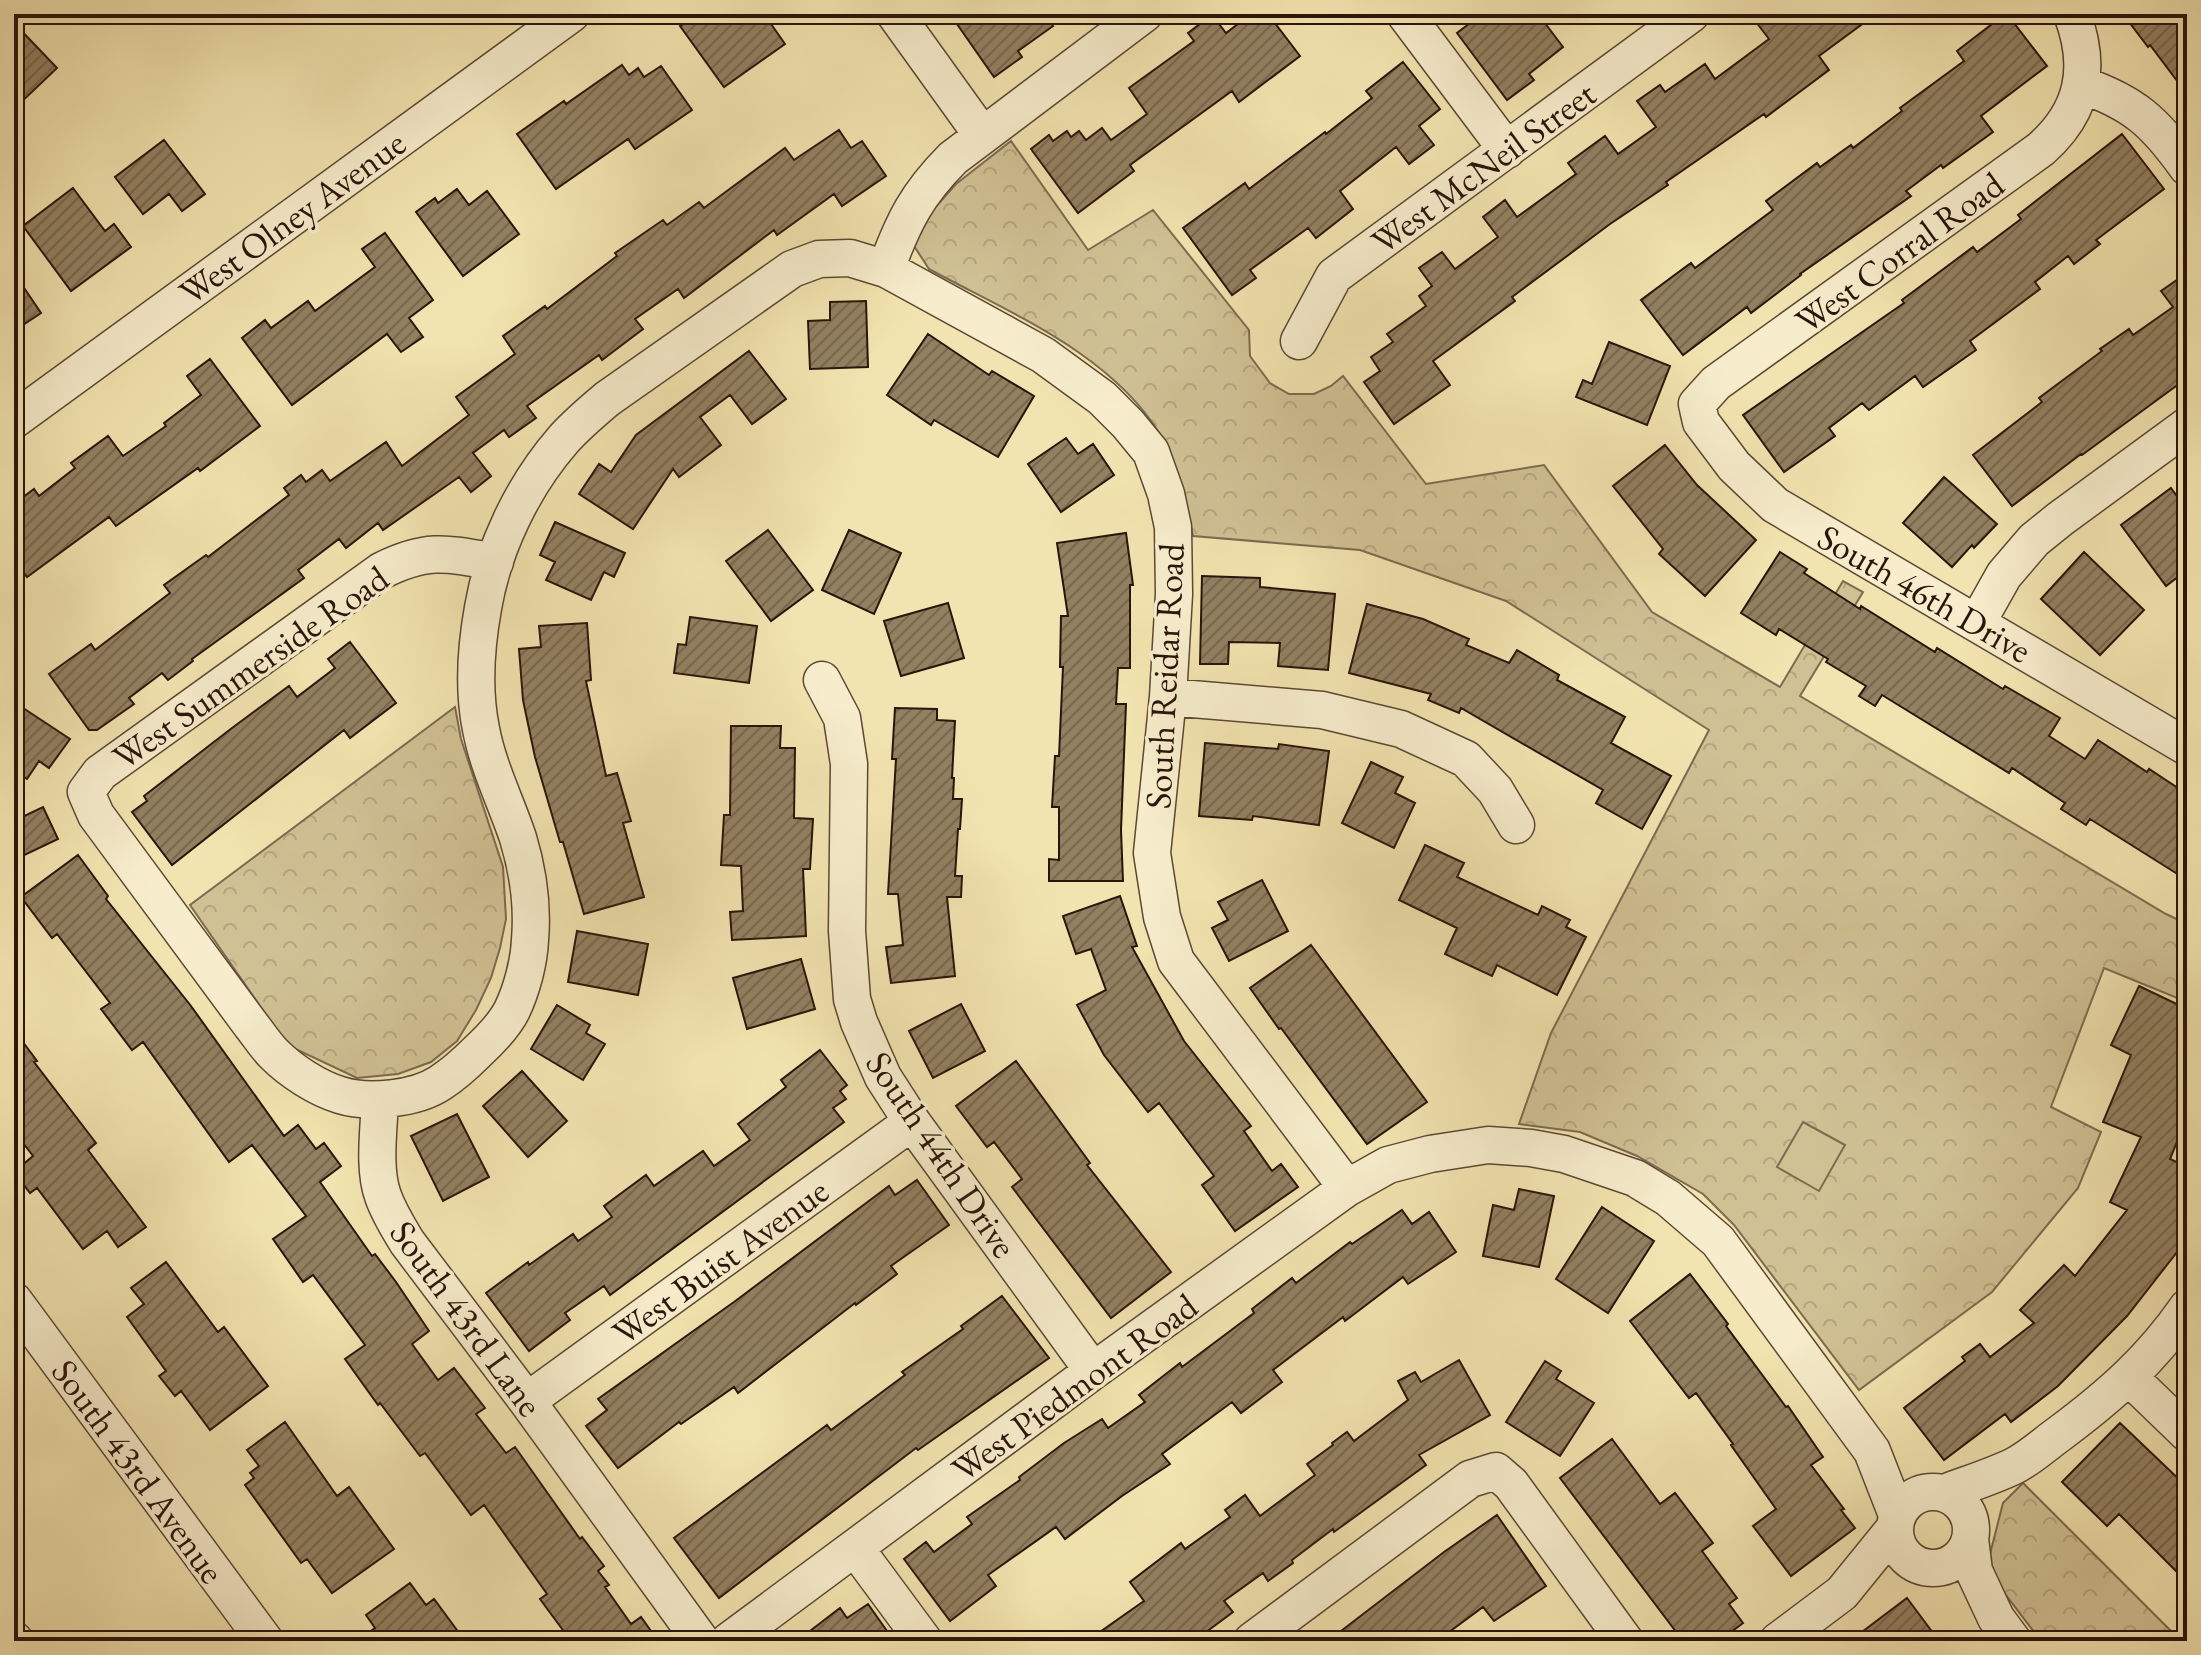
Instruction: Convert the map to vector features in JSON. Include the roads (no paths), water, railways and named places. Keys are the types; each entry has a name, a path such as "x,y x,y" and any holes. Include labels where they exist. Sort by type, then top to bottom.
{"street":[{"name":"West Olney Avenue","path":"14,420 571,14"},
{"path":"895,14 982,135"},
{"path":"886,269 901,227 931,179 982,135 1144,14"},
{"path":"1405,14 1507,150"},
{"name":"West McNeil Street","path":"1299,341 1334,276 1691,14"},
{"path":"2072,14 2080,36 2082,85 2105,92 2133,107 2167,139 2187,167"},
{"name":"West Corral Road","path":"1697,404 1716,383 2041,149 2067,121 2082,85"},
{"name":"South Reidar Road","path":"495,562 532,482 563,440 585,418 607,399 792,269 819,259 850,258 886,269 1043,355 1076,378 1102,398 1151,452 1166,494 1173,527 1174,594 1168,697 1152,853 1162,917 1176,961 1347,1188"},
{"name":"South 46th Drive","path":"1697,404 1701,422 1734,466 1775,505 2187,747"},
{"path":"1977,623 2004,575 2034,540 2187,426"},
{"name":"West Summerside Road","path":"380,1100 342,1096 315,1085 274,1054 96,815 86,792 100,773 381,571 407,558 439,553 495,562"},
{"path":"380,1100 438,1085 491,1038 511,1011 530,943 531,900 518,840 480,728 478,641 483,605 495,562"},
{"name":"South 44th Drive","path":"822,680 842,718 849,764 847,931 852,999 859,1022 883,1077 912,1122 1093,1371"},
{"path":"1168,697 1322,710 1401,729 1466,759 1495,790 1516,825"},
{"name":"South 43rd Lane","path":"380,1100 381,1193 391,1216 701,1641"},
{"name":"West Buist Avenue","path":"527,1401 912,1122"},
{"name":"West Piedmont Road","path":"729,1641 1093,1371 1347,1188 1388,1165 1430,1154 1488,1145 1553,1152 1635,1178 1668,1198 1718,1241 1872,1451"},
{"name":"South 43rd Avenue","path":"14,1301 265,1641"},
{"path":"1778,1641 1842,1593 1896,1522 1901,1508 1912,1497 1926,1491 1939,1492 1988,1478 2017,1464 2130,1378 2187,1308"},
{"path":"2130,1378 2187,1433"},
{"path":"1872,1451 1939,1492 1955,1498 1964,1507 1969,1518 1974,1571 2004,1629"},
{"path":"1872,1451 1896,1522 1899,1549 1921,1566 1957,1586 2004,1629"},
{"path":"1842,1593 1921,1566 1947,1566 1955,1561 1962,1555 1977,1514 2017,1464"},
{"path":"1252,1641 1470,1479 1496,1471 1511,1484 1625,1641"},
{"path":"856,1549 924,1641"}]}
